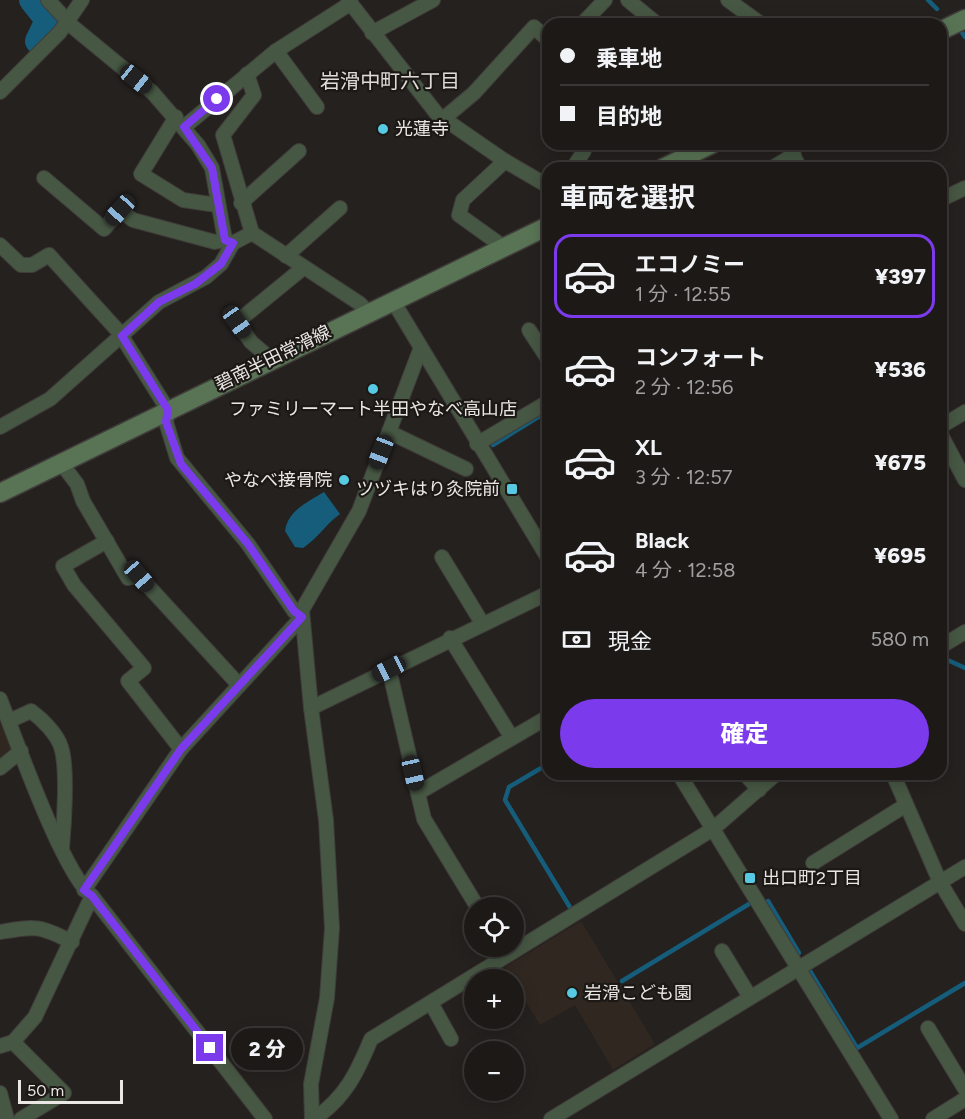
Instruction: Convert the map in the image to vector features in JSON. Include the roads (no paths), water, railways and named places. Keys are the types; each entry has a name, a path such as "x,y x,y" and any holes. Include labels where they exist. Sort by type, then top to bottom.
{"main road":[{"path":"947,28 965,19"},
{"path":"675,162 700,150"},
{"name":"碧南半田常滑線","path":"0,494 271,359 542,229"}],"street":[{"path":"0,427 50,399 159,302 195,284 221,264 229,242 217,205 212,168 180,122 152,92 67,21 48,0"},
{"path":"0,92 60,32 82,0"},
{"path":"372,33 433,0"},
{"path":"588,18 605,0"},
{"path":"628,0 650,18"},
{"path":"728,0 753,18"},
{"path":"217,205 183,200 141,174 180,122 276,51 349,2 443,119 505,161 542,183"},
{"path":"443,119 474,93 534,27 542,34"},
{"path":"276,51 317,107"},
{"path":"247,74 254,95 223,135 232,160 241,203 252,233 358,303 368,312"},
{"path":"241,203 299,151"},
{"path":"577,162 584,151"},
{"path":"505,161 463,200 459,215 505,248"},
{"path":"44,178 104,228 120,210 133,220 215,242 229,242 252,233"},
{"path":"947,197 965,188"},
{"path":"286,256 340,208"},
{"path":"0,244 21,265 32,265 49,255 122,336 168,410 166,422 181,464 248,544 294,611 302,617"},
{"path":"271,359 251,342 237,322 303,268"},
{"path":"393,301 420,350 542,548"},
{"path":"529,330 542,349"},
{"path":"420,350 359,511 302,609 311,708 326,820 332,928 327,999 311,1084 313,1119 333,1106 356,1074 371,1040 431,1003 498,957"},
{"path":"477,444 542,406"},
{"path":"947,423 965,411"},
{"path":"388,432 466,470"},
{"path":"947,446 965,480"},
{"path":"61,463 77,484 128,578 139,576 239,686"},
{"path":"107,541 63,566 74,585 144,668 128,681 181,749"},
{"path":"442,557 482,623"},
{"path":"311,708 450,638 542,596"},
{"path":"21,1119 64,1093 6,1044 35,1017 72,942 88,893 181,749 302,617"},
{"path":"947,643 965,632"},
{"path":"450,638 512,738"},
{"path":"389,669 424,819 471,897"},
{"path":"0,699 62,850 88,893 265,1119"},
{"path":"9,721 31,711 62,748 65,816 62,850"},
{"path":"418,794 542,720"},
{"path":"0,768 21,751"},
{"path":"683,780 891,1119"},
{"path":"750,780 759,790"},
{"path":"524,941 713,829 770,780"},
{"path":"895,780 940,882 965,924"},
{"path":"813,863 906,805"},
{"path":"551,1119 965,867"},
{"path":"0,932 45,928 72,942"},
{"path":"722,951 750,997"},
{"path":"431,1003 451,1038"},
{"path":"928,1028 965,1089"},
{"path":"0,1093 7,1119"},
{"path":"933,1119 965,1099"}],"water":[{"path":"324,492 340,514 303,548 295,547 285,531 290,517 300,507"}],"waterway":[{"path":"32,0 48,20 38,41"},
{"path":"928,0 937,9"},
{"path":"961,31 965,37"},
{"path":"493,445 542,415"},
{"path":"947,660 965,668"},
{"path":"542,768 509,787 505,800 571,909"},
{"path":"768,901 799,953"},
{"path":"622,981 749,904"},
{"path":"810,971 857,1048 965,983"}],"place":[{"name":"光蓮寺","path":"383,129"},
{"name":"ファミリーマート半田やなべ高山店","path":"373,389"},
{"name":"やなべ接骨院","path":"344,480"},
{"name":"ツヅキはり灸院前","path":"512,489"},
{"name":"出口町2丁目","path":"750,878"},
{"name":"岩滑こども園","path":"572,993"}],"district":[{"name":"岩滑中町六丁目","path":"390,81"}]}
